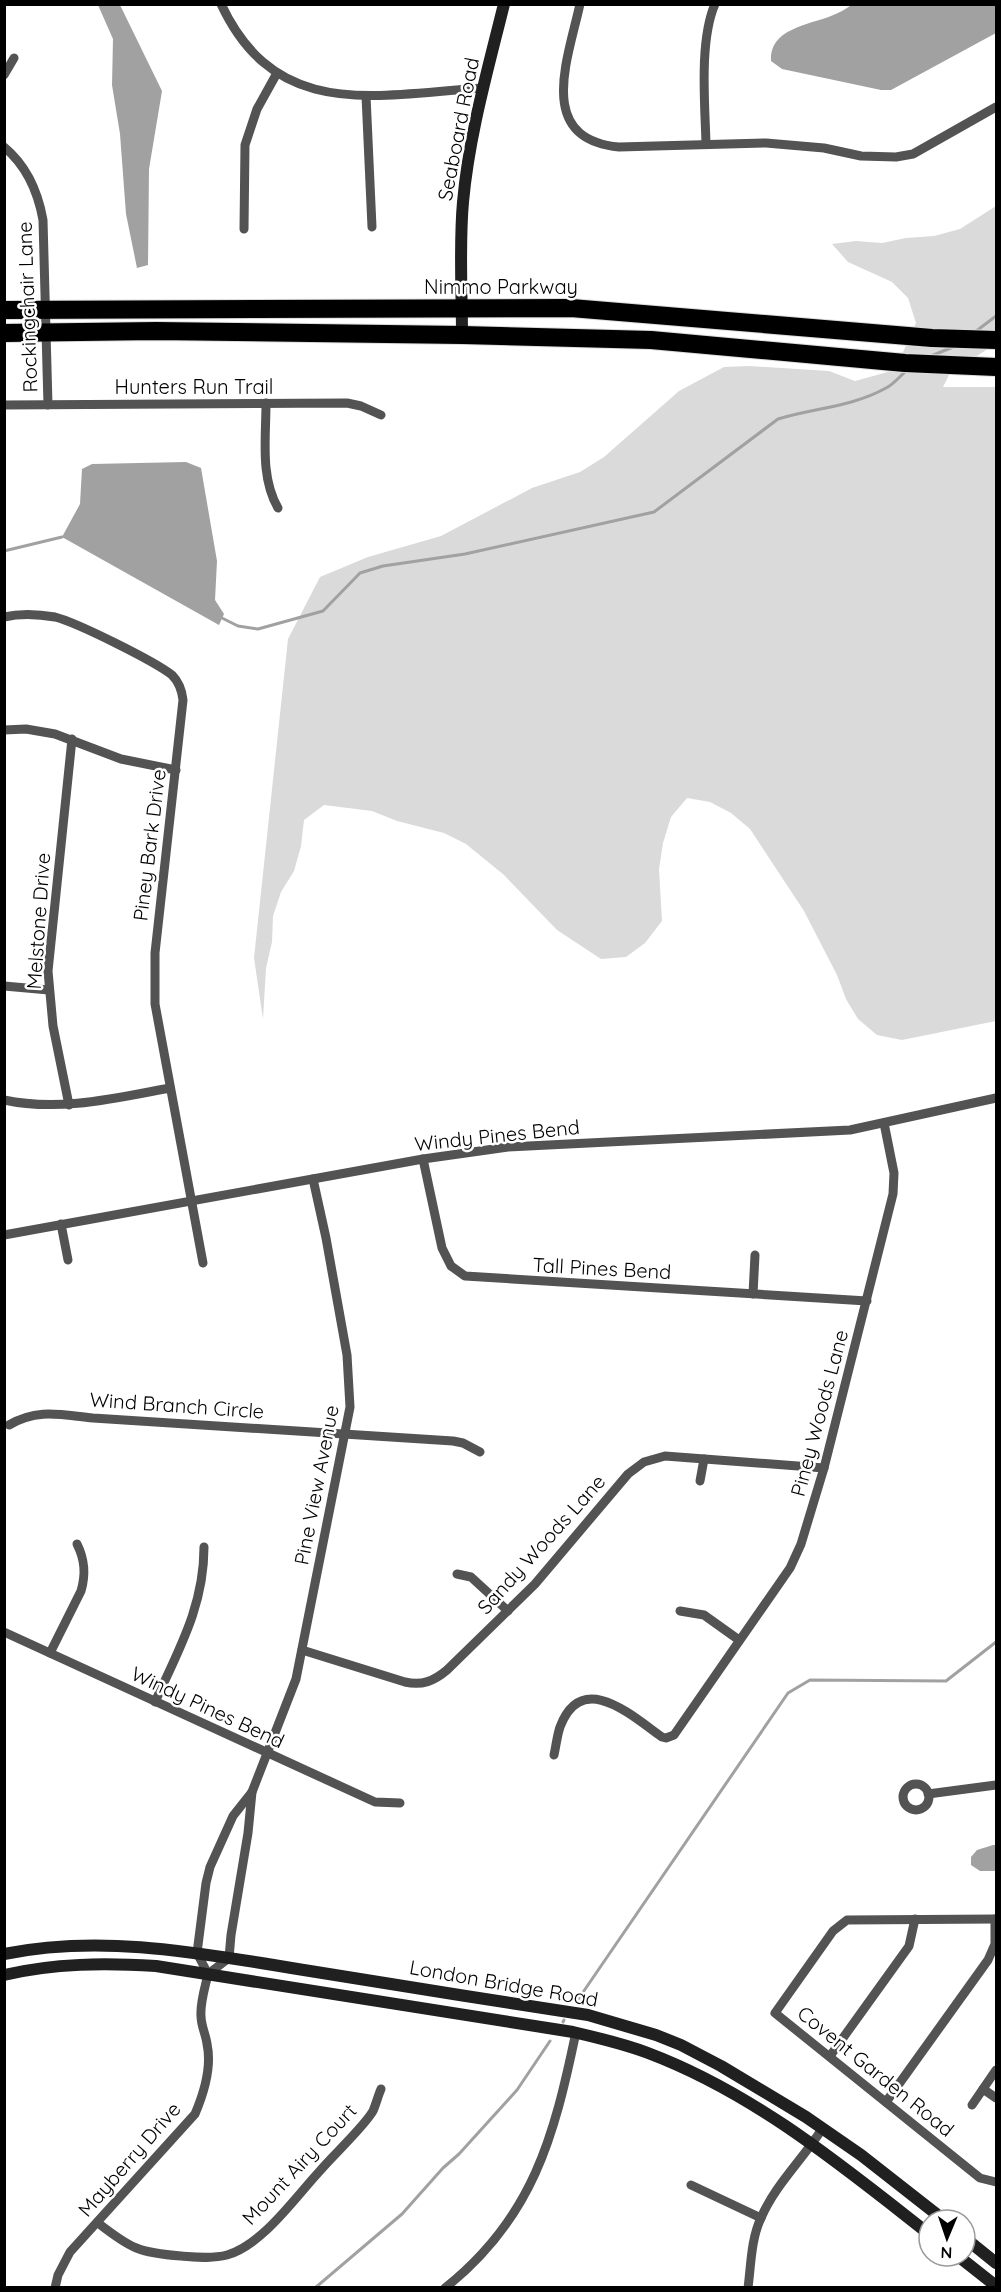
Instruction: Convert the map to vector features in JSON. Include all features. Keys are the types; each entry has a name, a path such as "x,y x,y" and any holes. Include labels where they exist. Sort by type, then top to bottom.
{"highway":[{"name":"Nimmo Parkway","path":"4,310 571,308 932,338 990,340"},
{"path":"4,333 156,331 651,340 905,363 996,367"}],"main road":[{"name":"Seaboard Road","path":"462,335 463,201 471,146 504,4"},
{"name":"London Bridge Road","path":"4,1954 71,1946 111,1945 197,1953 588,2016 622,2024 681,2045 768,2094 861,2155 929,2208"},
{"name":"London Bridge Road","path":"4,1974 59,1965 156,1966 576,2032 638,2049 688,2070 763,2111 813,2144 917,2225"},
{"path":"977,2248 996,2263"},
{"path":"973,2268 996,2286"}],"street":[{"path":"221,4 239,38 261,61 292,82 323,92 366,96 484,88"},
{"path":"580,4 562,81 562,93 567,116 579,132 595,143 619,147 795,144 861,156 896,157 913,154 996,108"},
{"path":"706,144 706,50 711,15 716,4"},
{"path":"4,75 14,58"},
{"path":"244,229 245,145 257,109 277,73"},
{"path":"366,96 372,227"},
{"name":"Rockingchair Lane","path":"4,147 20,162 29,176 41,207 45,241 48,405"},
{"path":"266,403 267,477 271,497 278,508"},
{"name":"Hunters Run Trail","path":"4,405 347,403 361,406 381,415"},
{"name":"Piney Bark Drive","path":"4,617 26,614 60,619 140,657 171,675 181,688 183,700 154,970 155,1004 203,1263"},
{"path":"4,730 42,731 72,739 121,759 176,770"},
{"name":"Melstone Drive","path":"69,1105 52,1026 48,971 72,739"},
{"path":"4,986 49,990"},
{"path":"4,1100 69,1105 92,1103 170,1088"},
{"name":"Windy Pines Bend","path":"4,1235 423,1159 508,1147 831,1131 884,1123 996,1098"},
{"name":"Piney Woods Lane","path":"554,1755 560,1728 565,1718 578,1703 596,1698 605,1700 666,1738 674,1735 790,1568 808,1524 824,1468 867,1302 894,1184 884,1123"},
{"name":"Tall Pines Bend","path":"423,1159 442,1248 451,1266 465,1276 867,1302"},
{"name":"Pine View Avenue","path":"229,1958 252,1792 290,1700 350,1407 347,1355 313,1179"},
{"path":"61,1224 68,1260"},
{"path":"753,1294 755,1255"},
{"name":"Wind Branch Circle","path":"9,1425 31,1415 42,1413 453,1442 464,1443 480,1452"},
{"name":"Sandy Woods Lane","path":"302,1650 405,1682 422,1683 439,1677 508,1611 562,1554 634,1468 644,1462 666,1456 824,1468"},
{"path":"700,1481 704,1459"},
{"path":"50,1653 81,1591 84,1580 83,1558 77,1544"},
{"path":"155,1702 196,1609 201,1590 204,1547"},
{"path":"457,1574 471,1576 508,1611"},
{"path":"680,1611 704,1615 739,1640"},
{"name":"Windy Pines Bend","path":"4,1632 375,1802 400,1803"},
{"path":"928,1794 996,1785"},
{"name":"Pine View Avenue","path":"197,1953 210,1867 233,1815 252,1792"},
{"path":"830,2056 909,1946 915,1919"},
{"path":"886,2102 988,1960 995,1944 996,1919"},
{"name":"Covent Garden Road","path":"996,1919 847,1920 832,1931 775,2013 980,2178 996,2182"},
{"path":"197,1953 208,1974 229,1958"},
{"name":"Mayberry Drive","path":"56,2288 58,2275 67,2258 190,2120 199,2105 208,2062 207,2044 201,2018 202,1998 208,1974"},
{"path":"445,2288 489,2247 518,2210 541,2164 561,2096 576,2032"},
{"path":"972,2105 996,2070"},
{"name":"Mount Airy Court","path":"98,2223 124,2244 145,2253 202,2257 226,2255 237,2251 264,2232 356,2130 372,2111 381,2089"},
{"path":"983,2089 996,2098"},
{"path":"748,2288 760,2218 778,2187 813,2144 822,2129"},
{"path":"691,2185 760,2218"}],"shaded area":[{"path":"853,4 996,5 996,33 891,90 881,90 782,69 771,61 772,50 783,35 801,26 837,14"},
{"path":"98,5 120,5 162,91 149,169 148,265 137,268 126,214 120,134 112,85 113,39"},
{"path":"996,206 996,329 991,347 950,373 943,387 996,387 996,1021 902,1040 877,1035 858,1019 804,911 750,829 731,813 710,802 687,798 671,817 663,843 659,869 662,921 645,943 626,957 601,959 557,930 504,875 466,844 444,833 397,821 372,811 324,805 304,820 301,846 294,871 281,892 273,916 272,942 266,968 263,1019 254,958 288,639 320,577 368,557 441,536 532,488 580,472 604,457 679,391 724,367 749,366 829,371 855,381 895,370 916,323 908,298 892,282 848,262 832,244 856,241 882,243 934,236 960,229"},
{"path":"186,462 201,468 217,561 215,600 224,614 219,625 62,537 80,504 82,469 92,464"},
{"path":"996,1845 996,1871 980,1871 971,1865 971,1857 977,1850"}],"waterway":[{"path":"975,332 996,316"},
{"path":"931,356 953,347"},
{"path":"220,617 238,626 258,629 323,611 360,573 383,566 465,554 654,512 778,419 860,399 889,386 907,370"},
{"path":"4,551 62,537"},
{"path":"577,2001 788,1693 810,1680 946,1681 996,1642"},
{"path":"315,2288 402,2214 517,2090 550,2041"}]}
